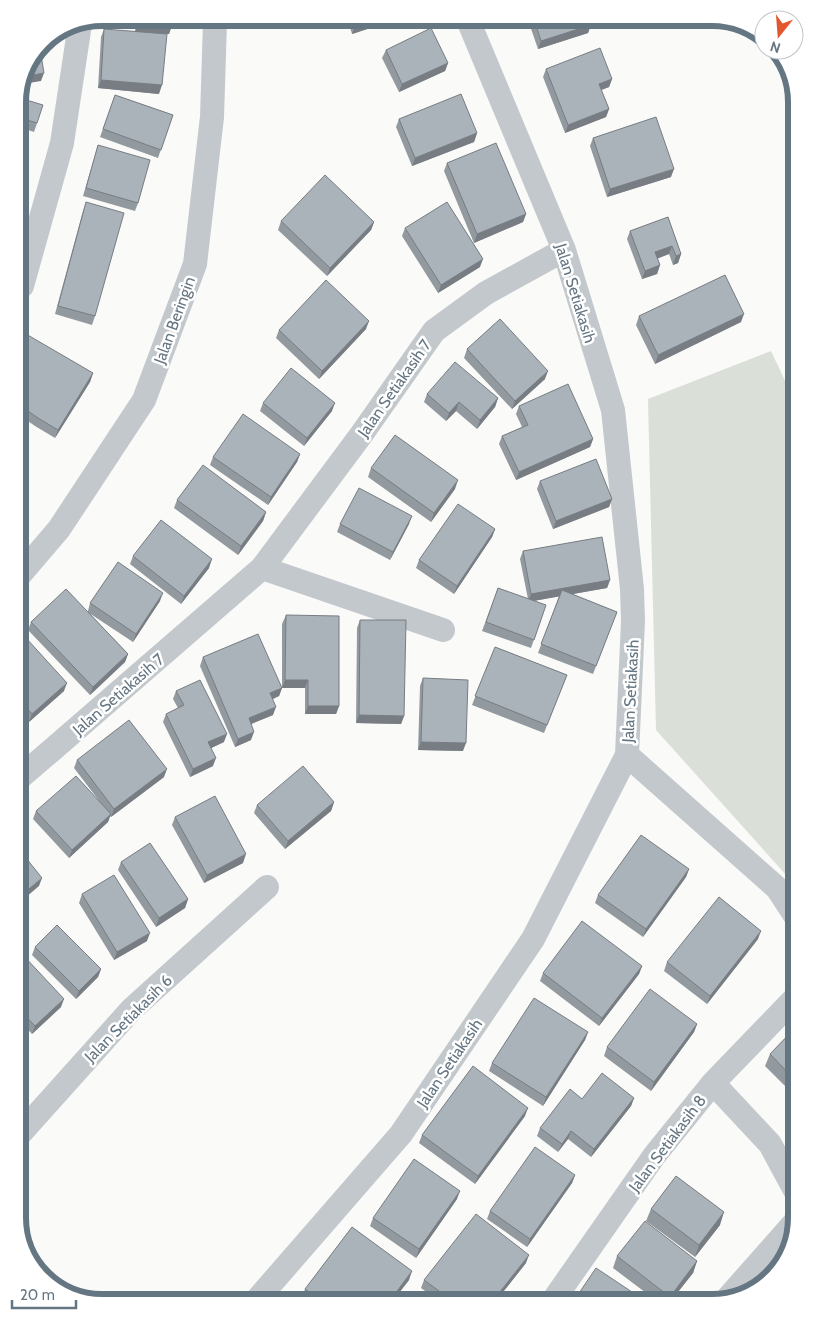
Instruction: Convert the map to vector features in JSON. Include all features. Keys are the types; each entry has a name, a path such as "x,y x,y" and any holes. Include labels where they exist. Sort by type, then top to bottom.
{"street":[{"name":"Jalan Beringin","path":"26,567 59,528 144,400 195,264 212,117 215,26"},
{"name":"Jalan Setiakasih","path":"262,1294 401,1134 532,939 627,755 633,621 632,589 612,410 564,250 471,26"},
{"path":"26,272 62,143 79,30"},
{"name":"Jalan Setiakasih 7","path":"26,772 262,568 362,435 434,331 486,293 564,250"},
{"path":"262,568 443,630"},
{"path":"627,755 787,883"},
{"name":"Jalan Setiakasih 6","path":"26,1127 131,1010 267,887"},
{"name":"Jalan Setiakasih 8","path":"558,1294 654,1156 713,1083 788,1005"},
{"path":"713,1083 770,1144 788,1177"},
{"path":"735,1290 786,1232"}],"shaded area":[{"path":"771,351 788,387 787,876 656,730 648,399"}],"building":[{"path":"536,26 588,26 541,41"},
{"path":"431,28 448,63 402,84 386,50"},
{"path":"104,29 167,34 162,85 101,80"},
{"path":"600,48 612,79 599,84 609,109 568,125 546,69"},
{"path":"41,57 44,73 32,75"},
{"path":"461,94 477,133 415,158 399,119"},
{"path":"115,95 173,115 161,150 103,129"},
{"path":"26,100 43,105 37,123 27,120 26,124"},
{"path":"656,117 674,169 610,189 593,138"},
{"path":"496,143 526,214 477,234 447,163"},
{"path":"98,145 150,160 138,203 86,188"},
{"path":"325,175 374,222 330,268 281,221"},
{"path":"86,202 124,213 95,316 58,306"},
{"path":"447,202 483,259 441,285 405,228"},
{"path":"668,217 681,254 676,256 672,246 655,252 660,265 645,271 630,231"},
{"path":"725,275 744,314 658,355 639,316"},
{"path":"326,280 369,321 322,371 279,330"},
{"path":"500,319 548,371 515,401 467,349"},
{"path":"26,334 93,373 58,430 26,410"},
{"path":"455,362 498,398 480,420 459,402 449,413 427,394"},
{"path":"291,368 335,403 307,438 263,403"},
{"path":"568,384 593,439 519,472 502,436 528,425 519,406"},
{"path":"243,414 300,454 271,497 213,457"},
{"path":"395,435 458,480 434,513 371,468"},
{"path":"596,459 612,499 556,521 540,481"},
{"path":"203,465 266,512 241,546 177,500"},
{"path":"359,488 412,516 393,552 340,524"},
{"path":"458,504 495,529 457,586 419,560"},
{"path":"161,520 212,559 184,596 133,556"},
{"path":"602,537 610,580 531,594 523,551"},
{"path":"118,562 163,593 136,634 90,603"},
{"path":"498,588 546,605 534,640 486,622"},
{"path":"66,589 128,654 93,687 31,622"},
{"path":"562,590 617,612 596,666 541,644"},
{"path":"286,615 339,616 339,706 308,706 308,680 285,680"},
{"path":"360,620 406,620 404,716 359,715"},
{"path":"258,634 282,688 270,693 276,707 249,718 254,732 238,739 203,657"},
{"path":"26,638 67,683 32,714 26,707"},
{"path":"495,647 567,675 547,725 475,696"},
{"path":"423,678 468,680 466,743 421,742"},
{"path":"200,680 227,734 208,742 216,758 193,769 166,714 184,705 176,691"},
{"path":"129,720 167,769 114,809 77,760"},
{"path":"303,766 334,802 288,841 257,805"},
{"path":"76,776 111,814 72,850 36,811"},
{"path":"215,796 246,854 207,875 175,817"},
{"path":"641,835 689,869 646,929 598,895"},
{"path":"150,843 188,899 159,918 121,862"},
{"path":"26,858 42,878 26,891"},
{"path":"114,875 150,933 117,952 82,894"},
{"path":"719,897 761,931 710,996 667,962"},
{"path":"582,921 642,966 602,1018 543,973"},
{"path":"57,925 101,969 79,991 35,947"},
{"path":"26,958 64,999 35,1026 26,1016"},
{"path":"650,989 697,1024 654,1082 607,1047"},
{"path":"534,998 588,1032 546,1097 492,1063"},
{"path":"788,1035 788,1073 770,1054"},
{"path":"473,1066 528,1108 478,1176 422,1135"},
{"path":"602,1073 634,1098 594,1149 571,1131 562,1144 540,1128 570,1089 582,1099"},
{"path":"535,1147 575,1175 530,1239 490,1211"},
{"path":"414,1159 460,1191 419,1249 373,1218"},
{"path":"676,1176 724,1212 699,1245 651,1209"},
{"path":"476,1214 529,1255 498,1294 443,1294 424,1280"},
{"path":"645,1221 697,1261 672,1294 666,1294 617,1256"},
{"path":"352,1227 412,1271 395,1294 312,1294 305,1289"},
{"path":"596,1268 635,1294 578,1294"}]}
